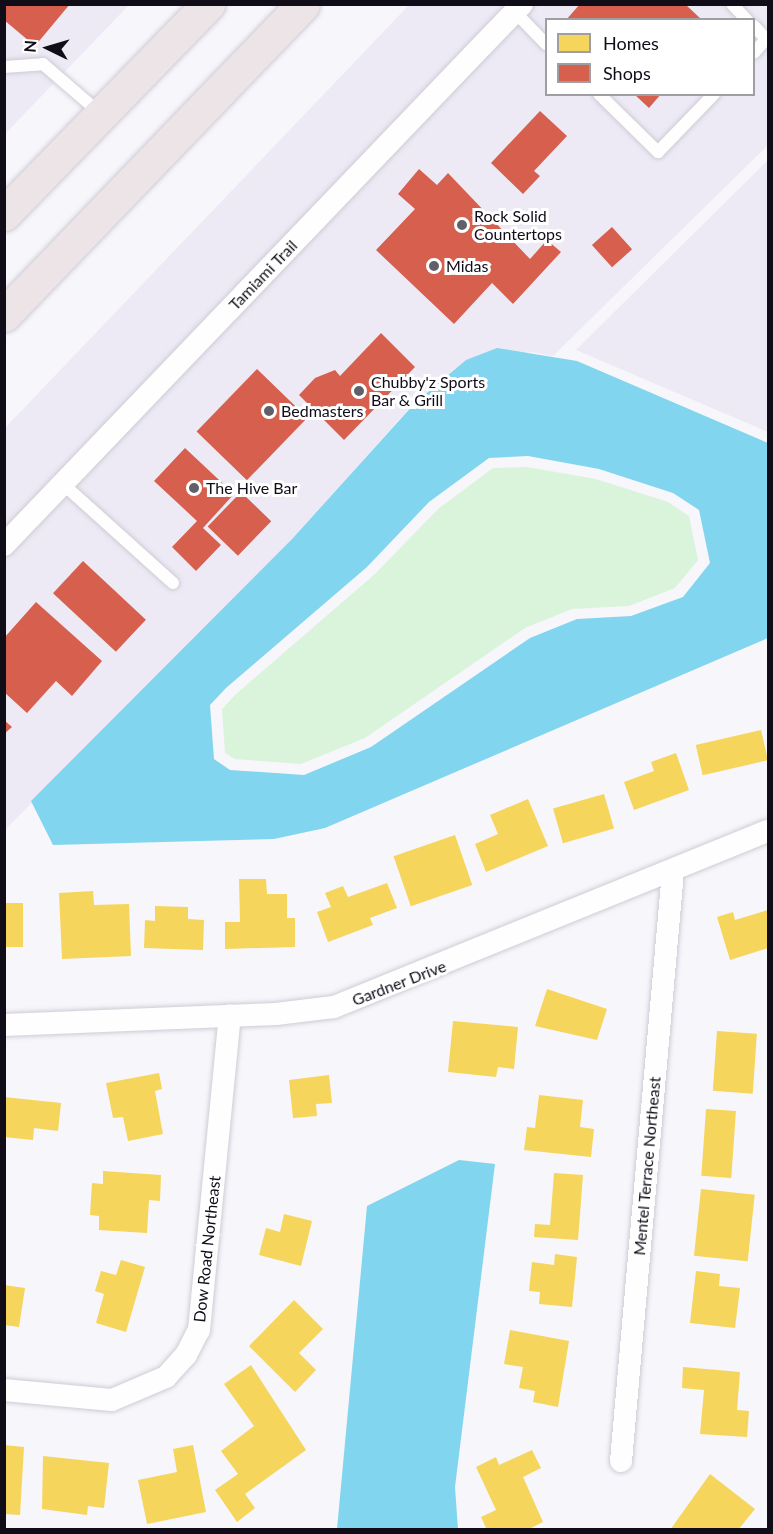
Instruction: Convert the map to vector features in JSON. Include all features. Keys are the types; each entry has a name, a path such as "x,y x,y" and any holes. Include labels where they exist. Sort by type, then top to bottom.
{"main road":[{"path":"4,315 303,4"},
{"path":"4,214 20,182 102,115 196,8"}],"street":[{"name":"Tamiami Trail","path":"4,545 518,8"},
{"name":"Gardner Drive","path":"4,1025 306,1012 362,999 768,831"},
{"name":"Mentel Terrace Northeast","path":"621,1461 673,871"},
{"name":"Dow Road Northeast","path":"4,1390 112,1400 166,1377 186,1355 199,1330 230,1016"}],"lane":[{"path":"732,4 745,18"},
{"path":"518,8 545,43"},
{"path":"755,28 766,39 755,51"},
{"path":"4,67 43,64 102,115"},
{"path":"600,96 658,152 712,96"},
{"path":"63,484 173,583"}],"shaded area":[{"path":"5,5 129,5 5,134"},
{"path":"409,5 768,5 768,145 553,356 532,352 466,360 415,402 293,538 5,830 4,429"},
{"path":"768,160 768,432 576,350"}],"green space":[{"path":"527,467 596,479 668,502 689,516 698,560 675,588 629,606 572,609 525,628 365,738 301,764 235,759 225,753 222,709 235,695 375,574 438,509 493,468"}],"water":[{"path":"497,348 577,361 768,443 768,638 325,828 274,839 53,845 31,801 293,538 415,403 466,360","holes":["528,456 599,469 673,493 699,510 710,563 683,597 631,616 577,619 530,638 371,747 304,775 230,770 214,759 210,705 226,688 367,567 429,502 489,458"]},
{"path":"459,1160 495,1164 455,1487 458,1529 337,1529 367,1206"}],"building: Homes":[{"path":"761,730 768,760 703,775 696,745"},
{"path":"676,753 689,790 634,810 624,782 654,771 651,762"},
{"path":"604,794 614,829 563,843 553,809"},
{"path":"528,799 548,846 486,872 475,844 498,834 490,815"},
{"path":"455,835 472,885 411,906 394,856"},
{"path":"239,879 266,879 267,894 287,894 287,918 295,918 295,947 225,949 225,922 240,922"},
{"path":"387,883 397,908 370,918 373,925 328,942 317,912 331,907 325,893 343,886 348,897"},
{"path":"93,891 94,905 129,904 131,956 62,959 59,893"},
{"path":"4,903 23,903 23,947 4,947"},
{"path":"155,906 188,907 188,919 204,920 203,950 144,948 145,920 155,921"},
{"path":"768,910 768,948 730,960 717,917 733,912 735,920"},
{"path":"547,989 607,1009 597,1040 535,1026"},
{"path":"453,1021 518,1027 514,1069 498,1067 496,1077 448,1072"},
{"path":"717,1031 757,1034 753,1094 713,1091"},
{"path":"159,1073 162,1089 155,1091 163,1134 128,1141 123,1117 113,1118 106,1083"},
{"path":"329,1075 332,1103 316,1104 317,1116 293,1118 289,1080"},
{"path":"539,1095 583,1100 580,1127 594,1129 591,1157 524,1150 527,1127 535,1128"},
{"path":"4,1097 61,1103 58,1131 34,1128 33,1140 4,1137"},
{"path":"706,1109 736,1111 731,1178 701,1176"},
{"path":"103,1171 161,1175 160,1201 149,1200 147,1233 99,1230 99,1216 90,1215 92,1183 103,1184"},
{"path":"554,1173 583,1175 578,1240 534,1237 535,1224 550,1225"},
{"path":"701,1189 755,1195 748,1261 694,1256"},
{"path":"284,1214 312,1221 301,1266 259,1255 266,1228 280,1232"},
{"path":"555,1254 577,1257 572,1307 539,1304 540,1292 529,1291 532,1262 554,1265"},
{"path":"121,1260 145,1267 126,1332 96,1323 104,1294 95,1291 101,1271 116,1275"},
{"path":"696,1271 720,1274 719,1286 740,1288 735,1328 690,1323"},
{"path":"4,1285 25,1288 19,1327 4,1325"},
{"path":"294,1300 323,1329 299,1353 316,1370 295,1392 249,1346"},
{"path":"510,1330 569,1341 558,1407 533,1402 535,1391 519,1388 523,1367 504,1364"},
{"path":"251,1365 306,1450 245,1494 255,1508 237,1522 215,1490 238,1474 221,1451 254,1426 224,1384"},
{"path":"683,1367 740,1372 737,1410 749,1411 747,1437 700,1434 704,1390 682,1388"},
{"path":"4,1445 24,1447 20,1515 4,1514"},
{"path":"193,1445 206,1512 147,1524 138,1480 177,1472 173,1449"},
{"path":"532,1450 541,1468 523,1477 543,1522 527,1530 487,1530 481,1517 496,1510 476,1467 496,1457 499,1465"},
{"path":"43,1456 109,1463 104,1508 88,1506 87,1515 42,1509"},
{"path":"710,1474 755,1509 738,1530 670,1530"}],"building: Shops":[{"path":"4,4 70,4 35,46 4,20"},
{"path":"580,4 685,4 700,18 568,18"},
{"path":"636,96 659,96 649,108"},
{"path":"540,111 567,136 534,171 540,176 523,194 491,163"},
{"path":"419,169 437,185 448,173 530,259 547,240 561,252 513,304 492,283 454,324 376,250 415,209 398,194"},
{"path":"612,227 632,249 612,267 592,245"},
{"name":"Chubby'z Sports Bar & Grill","path":"381,333 415,367 344,440 299,395 315,378 335,370 340,376"},
{"path":"257,369 307,418 247,480 197,432"},
{"name":"The Hive Bar","path":"185,448 234,494 203,528 221,545 196,571 172,547 197,521 154,481"},
{"path":"241,492 271,521 238,556 208,527"},
{"path":"83,561 146,620 116,652 53,593"},
{"path":"36,602 102,661 72,696 56,681 27,713 4,692 4,638"},
{"path":"4,720 12,727 4,734"}],"place":[{"name":"Rock Solid Countertops","path":"462,225"},
{"name":"Midas","path":"434,266"},
{"name":"Chubby'z Sports Bar & Grill","path":"359,391"},
{"name":"Bedmasters","path":"269,411"},
{"name":"The Hive Bar","path":"194,488"}]}
